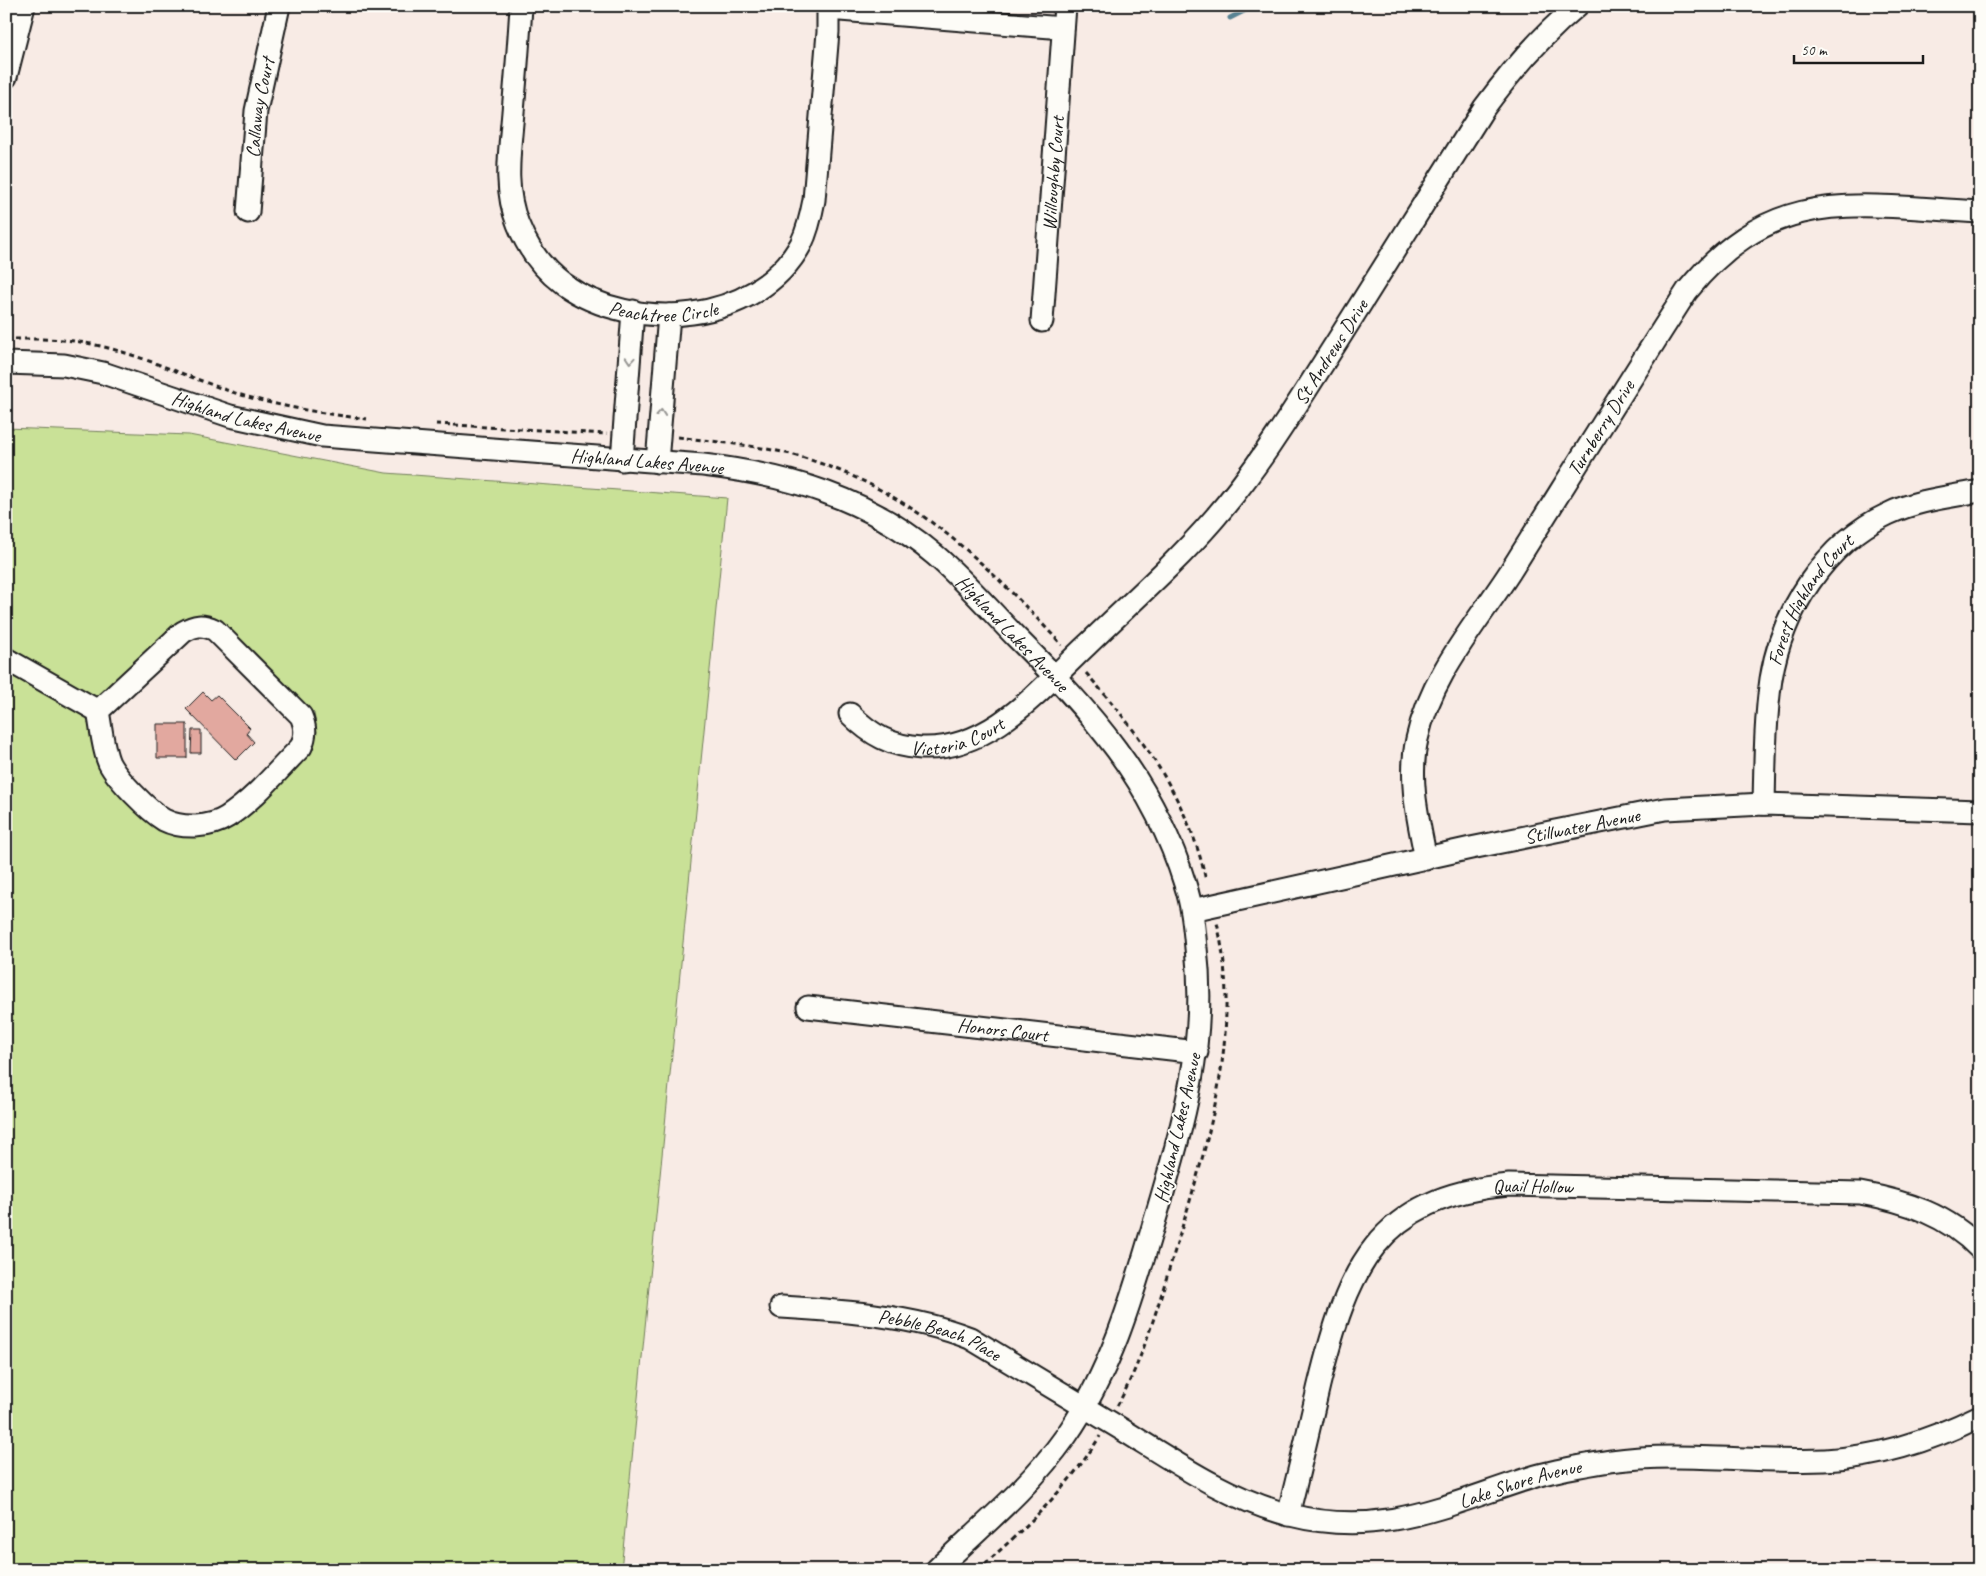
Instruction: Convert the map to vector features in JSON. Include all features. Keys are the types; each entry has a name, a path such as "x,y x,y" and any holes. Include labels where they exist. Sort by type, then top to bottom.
{"street":[{"path":"6,77 24,6"},
{"name":"Callaway Court","path":"248,212 256,111 280,6"},
{"name":"Peachtree Circle","path":"521,6 508,160 508,186 518,225 530,248 546,269 564,285 586,297 633,311 669,315 689,315 716,309 742,298 766,283 786,264 800,244 810,222 814,200 828,8"},
{"name":"Willoughby Court","path":"1042,321 1066,6"},
{"name":"St Andrews Drive","path":"1056,677 1073,658 1172,564 1213,520 1250,473 1306,391 1484,108 1541,38 1577,6"},
{"path":"828,8 1063,28"},
{"name":"Turnberry Drive","path":"1426,859 1416,810 1414,778 1417,739 1432,695 1450,660 1499,588 1682,299 1708,266 1757,228 1786,216 1816,208 1848,206 1980,212"},
{"path":"622,460 633,311"},
{"path":"657,462 669,315"},
{"name":"Highland Lakes Avenue","path":"6,363 64,365 103,372 230,416 322,436 657,462 750,471 796,481 861,506 882,517 934,554 1056,677 1108,736 1143,788 1202,908 1197,1052 1192,1083 1178,1142 1131,1303 1113,1350 1084,1406 1066,1436 1037,1473 936,1570"},
{"name":"Forest Highland Court","path":"1764,804 1765,735 1771,678 1779,644 1792,611 1810,581 1840,547 1876,520 1918,502 1980,492"},
{"path":"6,659 98,712 108,761 116,776 165,820 188,825 210,825 226,818 301,747 306,736 305,725 301,716 215,630 204,625 192,626 183,632 98,712"},
{"name":"Victoria Court","path":"850,714 881,739 900,747 934,748 956,744 981,735 998,725 1056,677"},
{"name":"Stillwater Avenue","path":"1202,908 1664,809 1764,804 1980,811"},
{"name":"Honors Court","path":"808,1007 1197,1052"},
{"name":"Quail Hollow","path":"1288,1514 1333,1329 1356,1272 1372,1248 1404,1218 1430,1203 1457,1192 1508,1184 1860,1193 1906,1203 1935,1216 1980,1249"},
{"name":"Pebble Beach Place","path":"781,1307 844,1311 913,1321 942,1328 970,1338 1084,1406"},
{"name":"Lake Shore Avenue","path":"1084,1406 1195,1475 1254,1504 1288,1514 1325,1521 1362,1523 1400,1519 1439,1510 1536,1476 1611,1461 1660,1458 1828,1460 1870,1455 1912,1444 1953,1429 1980,1416"}],"path":[{"path":"6,339 45,339 86,343 139,358 250,397 316,412 376,419"},
{"path":"435,424 624,435"},
{"path":"659,436 739,444 793,455 846,472 884,491 930,520 964,546 1104,691 1143,744 1170,788 1200,852 1202,908 1219,934 1227,1014 1223,1062 1214,1116 1157,1311 1140,1357 1108,1421 1067,1484 1033,1520 978,1570"}],"green space":[{"path":"6,428 189,435 386,473 727,498 621,1570 6,1570","holes":["193,617 218,625 314,713 317,732 311,752 230,826 159,826 116,792 100,761 95,737 104,695"]}],"building":[{"path":"203,692 211,700 217,695 250,728 246,733 254,742 236,760 186,709"},
{"path":"157,724 187,724 187,758 157,758"},
{"path":"192,730 201,730 201,753 191,753"}],"waterway":[{"path":"1230,18 1254,6"}]}
